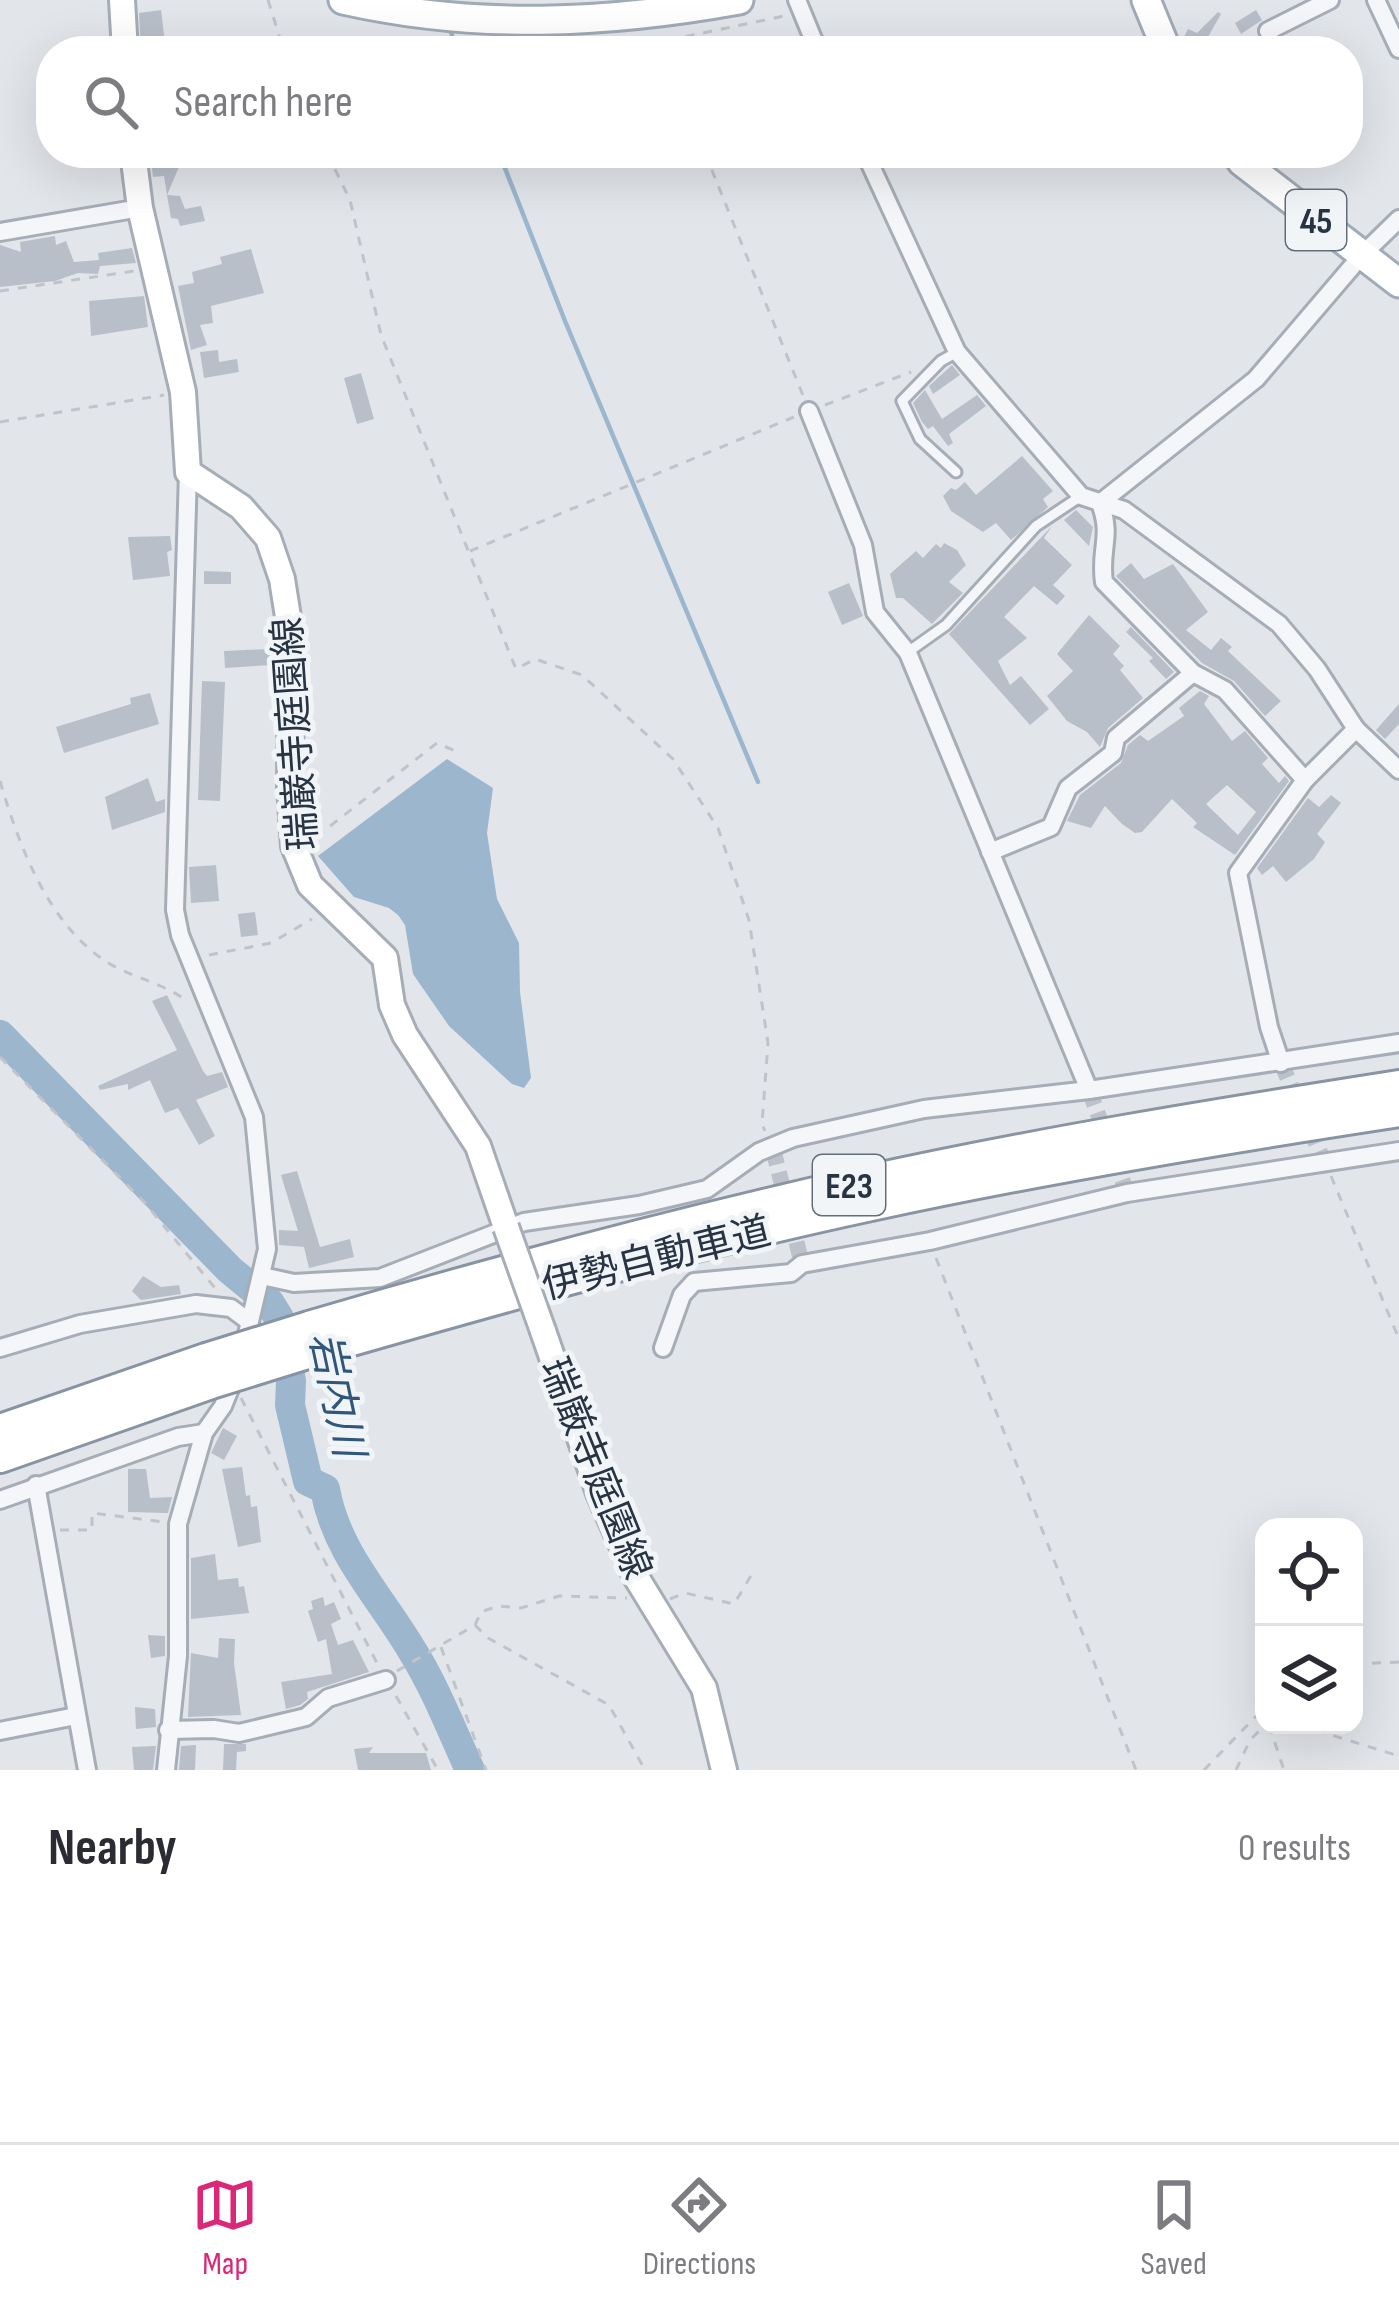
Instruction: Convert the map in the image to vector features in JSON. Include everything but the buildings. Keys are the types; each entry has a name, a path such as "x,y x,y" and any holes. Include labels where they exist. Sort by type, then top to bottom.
{"highway":[{"name":"伊勢自動車道","path":"0,1457 313,1339 581,1251 866,1181 1178,1121 1399,1086"},
{"name":"伊勢自動車道","path":"313,1339 872,1204 1099,1160 1399,1111"},
{"name":"伊勢自動車道","path":"0,1430 98,1396 216,1377"},
{"path":"0,1413 60,1392 98,1396"}],"main road":[{"path":"122,0 124,36"},
{"path":"344,0 446,17 590,21 739,0"},
{"path":"1146,0 1161,36"},
{"path":"135,168 183,392 188,472"},
{"name":"45","path":"1250,168 1399,283"},
{"name":"瑞巌寺庭園線","path":"188,472 241,507 268,538 282,579 291,636 294,846 310,885 385,958 392,1005 405,1035 478,1146 506,1227"},
{"name":"瑞厳寺庭園線","path":"506,1227 599,1493 636,1577 704,1688 724,1770"}],"street":[{"path":"1268,31 1330,0"},
{"path":"1376,0 1399,49"},
{"path":"799,6 812,36"},
{"path":"872,168 949,357 1081,496 1124,510 1279,624 1317,669 1356,729 1399,770"},
{"path":"0,232 140,208"},
{"path":"1100,503 1256,379 1361,256 1399,219"},
{"path":"809,411 863,544 875,612 908,652 1089,1090"},
{"path":"166,1770 178,1656 178,1524 216,1377 248,1334 247,1320 267,1249 254,1117 189,959 176,910 188,472"},
{"path":"1100,503 1109,528 1101,564 1104,582 1193,673 1225,690 1305,780"},
{"path":"990,852 1051,827 1068,788 1112,753 1116,738 1193,673"},
{"path":"1281,1063 1269,1027 1238,873 1305,780 1356,729"},
{"path":"262,1276 294,1283 380,1278 506,1227 707,1189 759,1152 794,1138 924,1109 1089,1090 1399,1043"},
{"path":"663,1348 682,1295 694,1282 790,1273 802,1264 930,1241 1127,1193 1399,1151"},
{"path":"0,1348 80,1324 196,1304 231,1308 247,1320"},
{"path":"0,1500 178,1437 204,1433"},
{"path":"36,1485 42,1498 87,1770"},
{"path":"168,1730 239,1733 306,1718 328,1698 386,1680"},
{"path":"0,1731 76,1716"}],"lane":[{"path":"949,357 902,401 920,440 956,472"},
{"path":"908,652 946,625 1036,526 1081,496"}],"path":[{"path":"268,0 279,36"},
{"path":"683,36 799,6"},
{"path":"334,168 350,200 381,335 516,668 535,659 582,675 673,758 718,828 749,920 768,1042 762,1124 773,1149"},
{"path":"711,168 809,411"},
{"path":"0,291 153,268"},
{"path":"469,551 949,357"},
{"path":"0,422 183,392"},
{"path":"294,846 305,846 437,743 460,753"},
{"path":"0,781 25,850 67,928 112,965 167,987 217,1022"},
{"path":"189,959 271,944 312,919"},
{"path":"0,1057 145,1204 231,1308"},
{"path":"1325,1164 1399,1339"},
{"path":"930,1241 1136,1770"},
{"path":"216,1377 247,1404 386,1680 438,1770"},
{"path":"60,1530 92,1530 92,1513 178,1524"},
{"path":"386,1680 475,1625 481,1612 498,1606 521,1608 559,1596 639,1598 653,1604 685,1593 734,1604 755,1569"},
{"path":"475,1625 488,1637 609,1705 645,1770"},
{"path":"441,1645 486,1770"},
{"path":"1363,1664 1399,1662"},
{"path":"1204,1770 1255,1719"},
{"path":"1236,1770 1257,1734"},
{"path":"1270,1734 1284,1770"},
{"path":"1328,1734 1399,1756"}],"water":[{"path":"447,759 493,788 487,833 497,899 519,943 531,1078 524,1088 512,1084 449,1026 413,974 405,925 398,915 354,897 318,856"}],"waterway":[{"path":"450,28 452,36"},
{"path":"505,168 758,782"},
{"name":"岩内川","path":"0,1035 230,1270 269,1302 279,1318 291,1381 290,1405 308,1481 325,1489 349,1554 421,1666 470,1770"}],"tunnel":[{"path":"1281,1063 1325,1164"},
{"path":"1089,1090 1127,1193"},
{"path":"773,1149 802,1264"}]}
